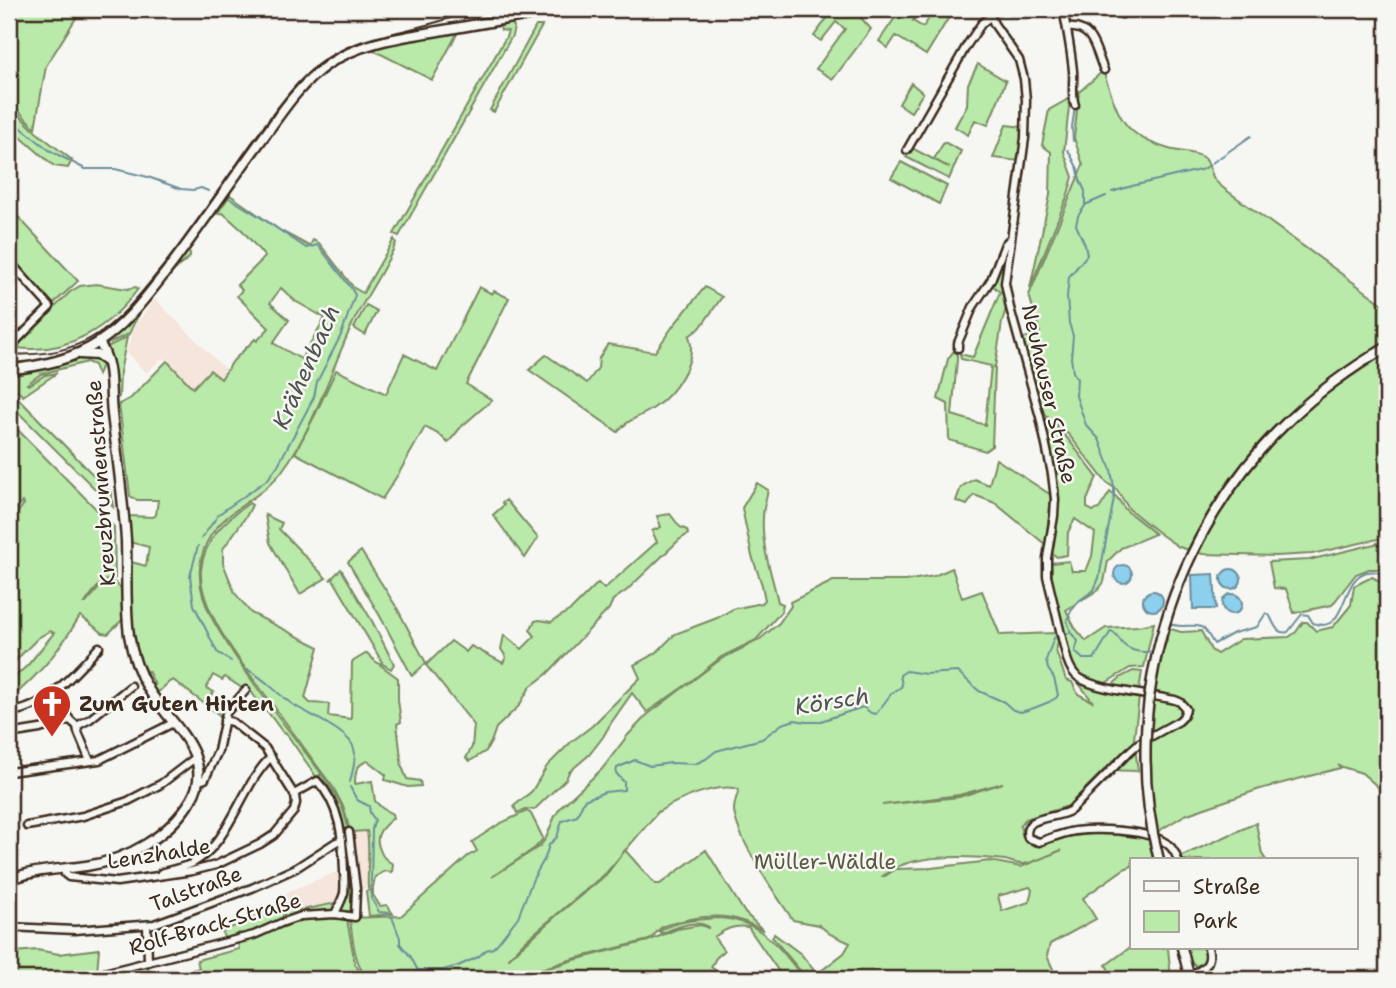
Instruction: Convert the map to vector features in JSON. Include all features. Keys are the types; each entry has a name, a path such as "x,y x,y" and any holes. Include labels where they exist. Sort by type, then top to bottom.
{"main road":[{"path":"10,369 40,365 74,355 99,342 121,325 191,240 283,110 309,80 329,63 351,51 382,41 564,9"},
{"name":"Kreuzbrunnenstraße","path":"99,342 109,365 125,521 128,624 133,652 153,697 188,742 195,758"},
{"path":"1159,858 1149,799 1147,744 1151,690 1165,626 1185,568 1214,513 1253,458 1288,421 1329,385 1387,347"},
{"path":"74,355 96,354 109,365"},
{"path":"9,880 33,872 107,862 148,843 182,813 193,797 198,781 195,758"},
{"path":"1183,950 1190,977"}],"street":[{"path":"1063,9 1073,69 1075,105"},
{"path":"907,150 989,13"},
{"name":"Neuhauser Straße","path":"989,13 993,24 1019,60 1025,86 1025,138 1010,239 1006,287 1040,416 1054,487 1054,516 1047,566 1048,585 1069,665 1082,679 1104,687 1175,700 1186,709 1179,720 1139,743 1071,810 1062,815 1031,822 1027,829 1028,838 1038,842 1065,833 1088,830 1143,834 1165,842 1173,849 1177,858"},
{"path":"1067,28 1076,27 1087,33 1093,41 1104,70"},
{"path":"958,348 973,307 991,280 1005,244 1010,239"},
{"path":"9,263 46,300 50,308 16,341 10,369"},
{"path":"9,710 18,711 30,707 53,692 99,647"},
{"path":"77,726 131,686"},
{"path":"198,781 205,779 218,753 226,712 246,690"},
{"path":"53,692 70,720 77,726 90,761"},
{"path":"9,734 70,720"},
{"path":"224,720 231,721 264,747 294,794 314,781 319,783 334,807 342,840 344,890 335,914"},
{"path":"9,772 101,760 173,723"},
{"path":"157,875 192,863 215,845 242,797 271,757"},
{"path":"27,826 83,816 128,801 162,784 195,758"},
{"name":"Lenzhalde","path":"64,868 68,877 117,882 216,865 263,843 277,832 293,813 296,803 294,794"},
{"name":"Rolf-Brack-Straße","path":"86,979 254,935 298,917 335,914 355,917 356,892 349,832"},
{"name":"Talstraße","path":"9,927 75,930 147,925 253,888 299,867 342,840"},
{"path":"147,925 148,962"},
{"path":"1190,977 1208,964 1208,950"}],"shaded area":[{"path":"155,299 227,371 221,379 210,371 193,388 165,359 162,358 146,373 126,352 135,326"},
{"path":"367,830 368,888 358,890 351,832"},
{"path":"342,870 342,891 336,903 301,910 284,908 287,892"}],"green space":[{"path":"9,9 84,9 46,66 35,128 9,101"},
{"path":"834,9 853,9 871,29 833,79 816,69 845,29 836,22 821,41 814,36"},
{"path":"908,9 916,14 913,21 923,27 936,9 954,9 926,55 896,36 888,48 879,41 899,12 903,14"},
{"path":"511,22 514,27 512,36 399,236 394,234 506,37 508,31 501,30 499,23"},
{"path":"536,26 542,26 494,112 490,110"},
{"path":"458,32 432,80 371,49 401,41"},
{"path":"978,64 1006,81 988,125 975,120 968,135 955,127 967,105 968,84"},
{"path":"1103,71 1118,111 1131,130 1153,143 1204,158 1214,179 1221,186 1387,307 1387,343 1301,403 1256,446 1273,443 1323,396 1387,352 1387,537 1312,554 1276,556 1203,554 1179,547 1129,509 1117,490 1106,482 1069,435 1044,414 1022,339 1040,332 1029,295 1083,165 1074,138 1079,92"},
{"path":"911,83 923,93 911,112 899,104"},
{"path":"1070,98 1064,152 1073,177 1030,288 1050,195 1051,152 1042,145 1049,110"},
{"path":"9,105 36,132 72,160 68,168 54,166 9,127"},
{"path":"1006,125 1023,127 1020,161 993,158"},
{"path":"944,142 961,151 949,179 906,157 912,148 950,168 934,159"},
{"path":"901,162 947,186 939,204 891,178"},
{"path":"230,195 281,231 310,246 313,240 319,243 354,288 363,293 394,239 396,243 356,316 312,419 293,454 274,480 218,526 207,542 200,565 203,596 216,626 254,683 321,773 317,778 286,733 284,734 264,710 248,687 245,690 225,677 222,680 213,675 206,688 214,692 209,699 225,711 222,717 173,680 155,695 151,687 155,685 148,671 144,677 133,636 129,567 132,567 131,562 146,566 149,547 129,542 126,503 129,516 153,517 156,515 158,500 137,500 130,496 119,404 131,398 167,361 193,388 210,370 221,379 233,361 269,328 237,296 242,290 237,285 265,257 223,213 217,214","holes":["281,288 295,301 325,318 301,359 273,343 289,320 270,303"]},
{"path":"9,207 78,281 52,305 9,258"},
{"path":"187,252 190,257 155,292 140,312 129,334 107,344 111,338"},
{"path":"1000,264 1004,265 1002,279 1007,305 993,367 992,446 985,451 949,440 948,404 938,399 948,359 953,352 957,353 952,415 985,425 991,366 961,359 960,354 973,357 1000,292 991,284"},
{"path":"96,284 138,289 114,315 86,335 53,347 17,348 70,292 80,286"},
{"path":"479,287 509,298 466,384 492,400 461,427 448,443 425,427 382,499 295,453 336,370 386,394 404,354 437,371"},
{"path":"705,287 722,297 700,328 689,336 690,356 682,376 662,401 618,432 529,370 546,355 587,383 598,368 599,358 608,344 655,352"},
{"path":"366,305 377,311 365,335 354,328"},
{"path":"127,337 120,372 119,397 116,399 112,396 112,362 107,347"},
{"path":"85,356 103,361 107,371 106,380 103,366 98,375 94,365 87,362 41,374 27,384 45,375 57,373 23,396 17,390 13,393 111,493 113,507 19,413 9,421 9,376 27,373 9,373 54,366"},
{"path":"9,421 114,527 115,578 105,581 111,580 122,589 123,619 108,634 80,616 48,661 31,681 9,700 9,682 28,665 54,633 50,631 38,638 9,667 9,524 24,504 22,502 9,520","holes":["105,581 86,603 85,603 101,583"]},
{"path":"1050,421 1068,439 1097,477 1087,500 1087,508 1093,511 1099,509 1110,492 1125,510 1155,534 1121,548 1108,561 1104,582 1098,590 1066,610 1075,628 1086,641 1106,628 1154,623 1144,667 1130,668 1104,684 1083,677 1076,670 1065,642 1057,606 1051,563 1069,561 1072,571 1086,571 1092,556 1095,533 1075,519 1068,532 1067,555 1057,557 1052,553 1059,490 1045,423"},
{"path":"996,459 1051,495 1046,545 995,503 974,495 967,505 956,501 961,487 974,479 989,485"},
{"path":"757,483 768,490 763,514 764,539 778,602 783,604 781,612 756,640 721,657 647,712 632,693 603,737 589,755 569,772 566,779 534,810 527,809 517,813 514,806 532,791 547,766 640,678 634,665 656,653 675,634 733,609 765,600 742,508"},
{"path":"506,500 538,538 525,558 493,515"},
{"path":"249,503 252,505 247,515 223,549 223,563 235,593 251,613 319,647 305,698 310,703 329,704 328,716 351,719 352,662 367,653 398,678 401,722 397,724 402,767 407,779 420,781 421,786 408,787 385,780 386,775 368,761 361,764 357,770 355,784 372,781 375,801 392,814 393,818 381,830 378,838 382,855 393,864 392,872 385,871 375,877 373,887 368,888 367,831 350,832 344,808 333,787 238,659 207,604 201,570 206,549 224,523"},
{"path":"670,514 688,534 613,600 609,609 547,674 530,687 519,706 496,728 486,751 470,761 466,758 472,747 474,725 426,665 451,641 466,652 471,646 503,663 506,657 501,649 504,635 522,649 535,636 530,630 535,621 551,622 572,609 598,583 604,589 657,542 652,531 661,527 657,516"},
{"path":"265,515 282,523 279,529 326,578 300,594 270,543"},
{"path":"1387,541 1387,569 1369,569 1356,574 1332,605 1294,613 1286,589 1274,588 1269,562 1309,560"},
{"path":"361,551 397,608 426,663 412,676 348,562"},
{"name":"Müller-Wäldle","path":"952,568 962,598 982,591 1000,635 1055,633 1058,642 1056,651 1066,680 1072,682 1078,694 1093,702 1077,681 1107,692 1139,697 1134,739 1138,771 1104,770 1068,806 1026,819 1020,825 1023,838 1034,846 1066,837 1100,833 1150,838 1153,858 1130,858 1130,867 1083,898 1096,919 1050,944 1047,956 1053,969 1041,979 807,979 772,937 774,934 801,954 817,974 844,953 850,943 830,934 819,925 793,920 758,866 736,822 734,810 739,789 730,787 709,790 658,812 625,850 655,884 660,884 706,850 745,913 764,931 746,922 729,918 691,919 664,926 649,940 508,979 367,979 359,966 350,920 352,918 401,916 477,851 472,842 499,824 527,811 531,814 542,840 535,848 492,877 540,846 561,807 602,769 647,715 721,659 759,640 779,623 791,606 790,602 833,581 905,581 934,576","holes":["1003,783 959,797 882,805 959,795","1062,850 1021,867 990,861 896,869 883,876 894,868 924,859 976,857 1025,864","620,857 606,875 508,959 525,941 606,873","1030,887 1032,890 1029,902 1002,911 998,896"]},
{"path":"341,569 394,664 391,669 381,663 333,579 330,580"},
{"path":"1372,577 1387,585 1387,795 1362,773 1339,766 1340,768 1260,789 1185,815 1157,832 1149,760 1153,683 1167,641 1167,630 1201,631 1211,650 1217,654 1241,639 1289,637 1303,622 1307,622 1316,631 1333,627 1351,605 1354,586"},
{"path":"1133,671 1142,672 1139,690 1111,686 1121,677"},
{"path":"321,774 338,798 346,818 355,910 352,914 338,911 345,896 342,833 318,779"},
{"path":"1256,823 1265,858 1182,858"},
{"path":"373,889 373,895 380,906 387,905 393,914 369,916 366,891"},
{"path":"283,903 283,920 245,936 239,933 234,938 225,940 222,932"},
{"path":"336,903 338,905 335,911 285,918 284,908 302,910"},
{"path":"337,916 347,919 355,964 365,979 182,979 180,973 199,968 197,960 239,949 238,942 302,918"},
{"path":"717,918 746,924 768,937 804,979 784,979 748,927 738,927 730,928 714,937 724,951 711,967 725,977 722,979 691,979 682,972 672,979 513,979 648,941 677,929 701,925 708,928 698,923 659,932 678,923"},
{"path":"1130,947 1130,950 1168,950 1171,979 1114,979 1106,965"},
{"path":"99,949 97,972 78,979 9,979 9,957 16,956 16,952 37,950 59,954"},
{"path":"1188,950 1206,950 1207,954 1203,963 1196,966 1191,961"},
{"path":"147,966 150,973 122,979 103,978 104,976"}],"water":[{"path":"1123,565 1129,568 1132,574 1129,580 1123,583 1117,580 1114,574 1117,568"},
{"path":"1227,569 1235,569 1241,579 1235,589 1227,589 1221,583 1221,575"},
{"path":"1214,574 1216,609 1193,609 1192,575"},
{"path":"1149,591 1157,591 1163,601 1157,611 1149,611 1143,605 1143,597"},
{"path":"1228,594 1236,594 1242,604 1236,614 1228,614 1222,608 1222,600"}],"waterway":[{"path":"1076,98 1078,89"},
{"path":"1073,141 1075,107"},
{"name":"Krähenbach","path":"9,118 49,150 85,169 115,169 181,189 201,188 208,191"},
{"path":"1212,163 1251,136"},
{"path":"1068,150 1085,191 1085,206 1076,225 1087,255 1069,277 1067,297 1073,336 1071,358 1077,379 1076,396 1086,425 1099,439 1111,470 1114,487 1099,578 1094,590 1071,611 1067,620 1071,633"},
{"path":"1112,192 1208,166"},
{"path":"1085,205 1106,196"},
{"name":"Krähenbach","path":"201,539 219,514 268,479 278,465 314,397 317,382 341,335 355,295 318,245 306,248 229,198"},
{"name":"Krähenbach","path":"198,546 190,576 194,605 217,652 231,661"},
{"name":"Körsch","path":"1170,624 1201,627 1214,644 1234,633 1257,627 1266,613 1276,628 1284,633 1288,632 1302,614 1308,615 1313,623 1324,625 1332,622 1338,614 1358,577 1373,571 1387,579"},
{"name":"Körsch","path":"1063,633 1071,633 1078,641 1075,652 1083,659 1094,659 1111,631 1130,649 1144,652 1157,650"},
{"name":"Körsch","path":"391,979 396,976 409,979 418,970 443,970 458,966 493,948 518,917 533,879 549,845 557,837 562,821 577,816 584,800 605,792 624,790 624,782 616,773 617,768 635,760 650,766 695,764 716,751 762,739 782,724 795,720 818,722 863,707 876,714 891,694 901,687 900,675 906,671 926,674 958,672 979,691 1021,712 1049,702 1058,695 1046,660 1054,638 1058,635"},
{"name":"Krähenbach","path":"248,670 292,704 345,736 354,749 355,757 350,782"},
{"name":"Krähenbach","path":"350,787 357,800 369,806 375,820 372,829 371,886"},
{"name":"Krähenbach","path":"371,890 371,898 379,912 390,913"},
{"name":"Krähenbach","path":"392,917 400,944 417,969"}],"tram line":[{"path":"9,354 41,354 72,347 91,338 117,319 183,241 282,102 318,66 354,45 433,23 471,9"}],"place":[{"name":"Zum Guten Hirten","path":"52,738"}]}
